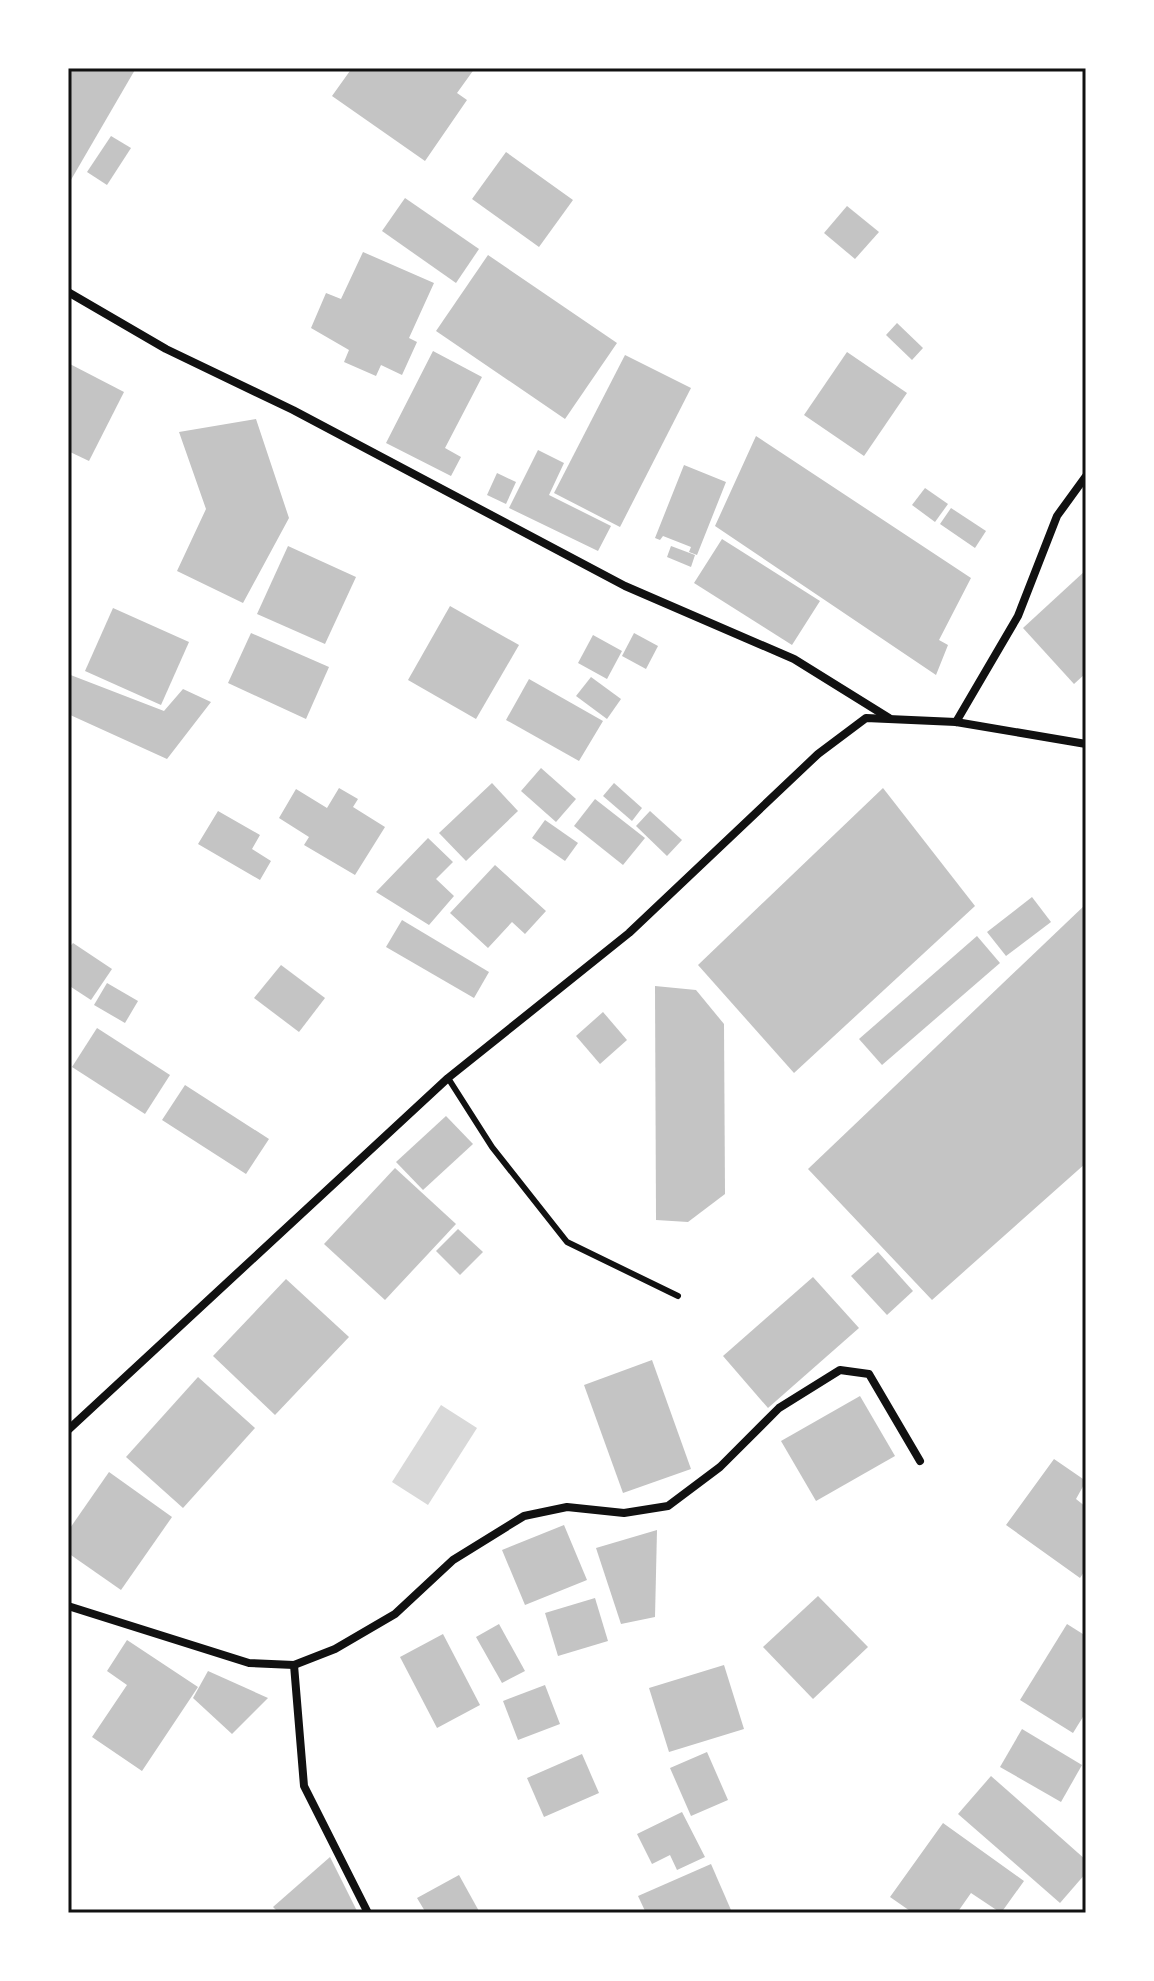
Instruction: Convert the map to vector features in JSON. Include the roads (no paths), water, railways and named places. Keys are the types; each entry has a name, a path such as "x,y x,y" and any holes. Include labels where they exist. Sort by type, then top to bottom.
{"street":[{"path":"68,292 166,349 306,417 625,586 794,659 889,718"},
{"path":"956,722 1018,616 1057,516 1086,476"},
{"path":"68,1430 448,1078 629,933 818,754 866,718 956,722 1086,744"},
{"path":"68,1606 249,1663 294,1665 335,1649 395,1614 453,1560 524,1516 567,1507 624,1513 668,1506 720,1467 779,1408 840,1370 869,1374 920,1461"},
{"path":"294,1665 304,1786 368,1913"}],"lane":[{"path":"448,1078 492,1147 567,1242 678,1296"}]}
